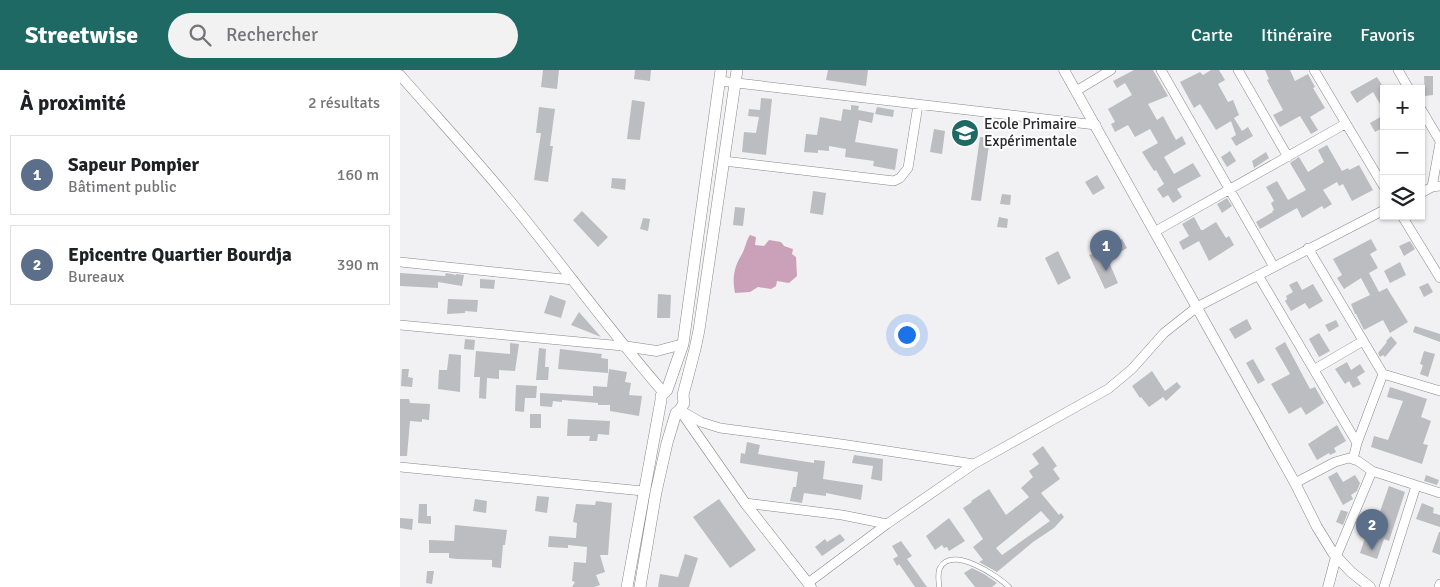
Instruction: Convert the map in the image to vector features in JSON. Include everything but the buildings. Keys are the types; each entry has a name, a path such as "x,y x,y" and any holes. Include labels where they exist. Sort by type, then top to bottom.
{"main road":[{"path":"640,587 656,492 667,443 678,411 684,403 683,395 699,330 737,70"},
{"path":"627,587 643,491 664,396 683,344 721,76"},
{"path":"664,396 678,390 683,395"},
{"path":"664,396 666,412 678,411"}],"street":[{"path":"1076,91 1111,70"},
{"path":"1162,70 1274,267"},
{"path":"1238,70 1288,157"},
{"path":"1314,70 1380,181"},
{"path":"1398,70 1407,85"},
{"path":"1065,71 1295,482 1317,527 1336,557 1370,587"},
{"path":"400,75 504,194 664,396"},
{"path":"721,76 735,84 1096,125"},
{"path":"724,160 894,181 900,178 908,168 918,105"},
{"path":"1425,116 1440,142 1436,187"},
{"path":"1156,232 1345,124"},
{"path":"678,411 745,503 809,585 887,524 974,464 1108,389 1132,369 1164,333 1197,307 1380,212"},
{"path":"1404,220 1440,278"},
{"path":"1308,248 1383,374 1440,391"},
{"path":"400,262 573,280"},
{"path":"1258,275 1357,443"},
{"path":"400,325 623,346 657,352 683,344"},
{"path":"1314,369 1363,341"},
{"path":"1353,459 1357,443 1383,374"},
{"path":"678,411 701,422 720,428 974,464"},
{"path":"1295,482 1348,458 1353,459 1372,471 1440,493"},
{"path":"400,466 643,491"},
{"path":"1328,587 1336,557 1372,471"},
{"path":"1384,587 1416,486"},
{"path":"745,503 842,515 887,524"}],"lane":[{"path":"938,587 940,568 946,562 952,560 971,562 980,566 1009,587"}],"shaded area":[{"path":"750,235 756,237 755,245 764,246 769,240 781,242 784,246 793,249 792,254 796,257 797,276 789,283 777,281 776,286 771,289 758,287 750,292 735,293 735,268"}],"place":[{"name":"Ecole Primaire Expérimentale","path":"965,133"},
{"name":"Sapeur Pompier","path":"1106,271"},
{"name":"Epicentre Quartier Bourdja","path":"1372,550"}]}
